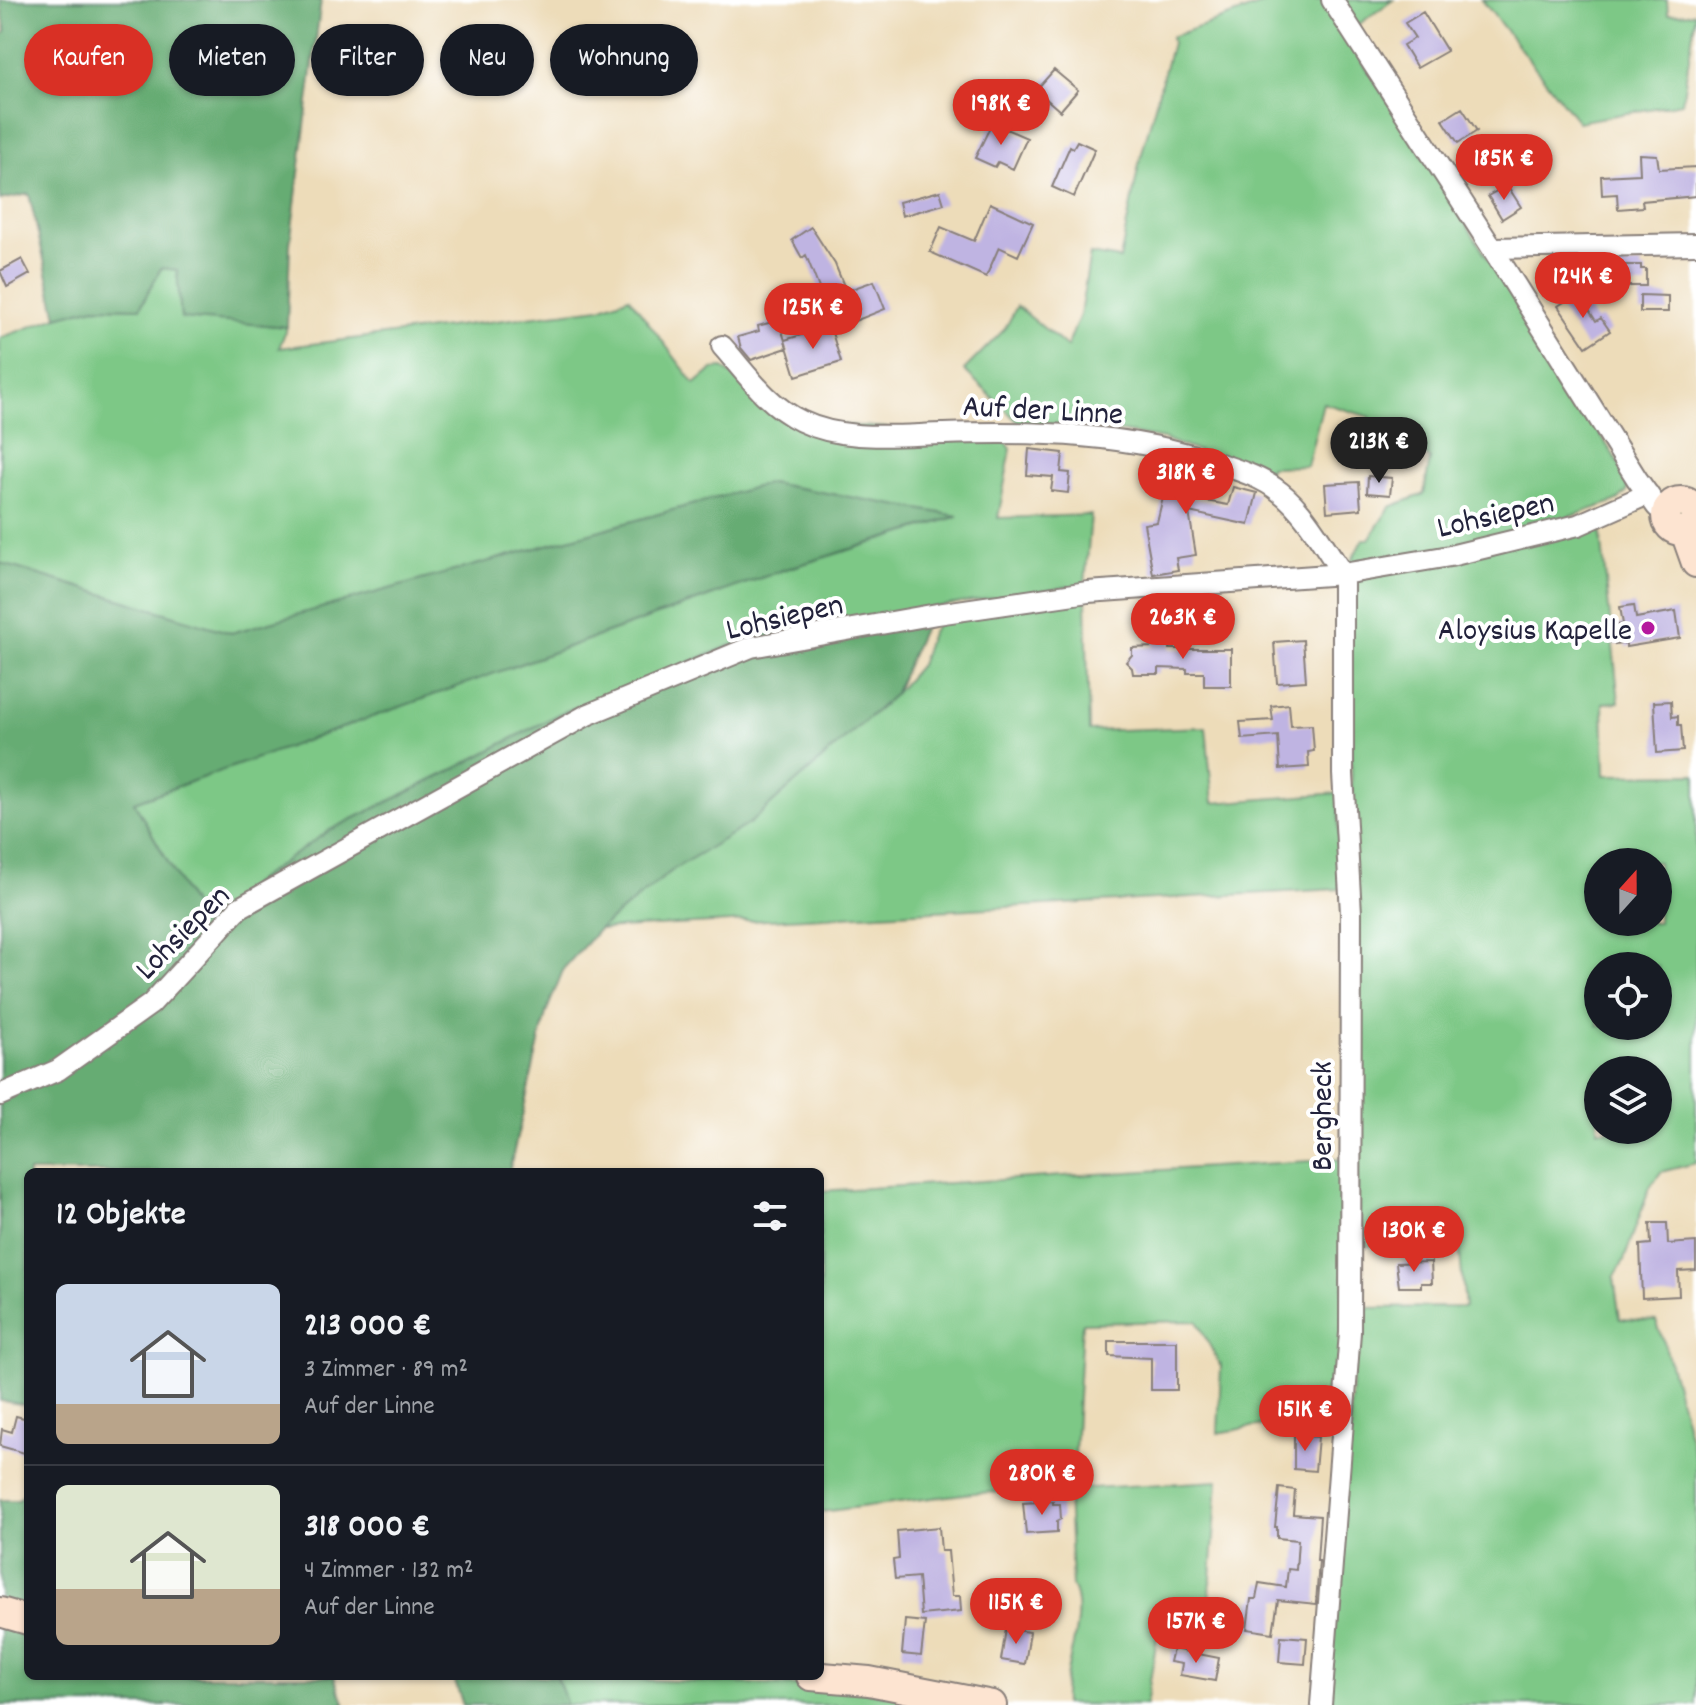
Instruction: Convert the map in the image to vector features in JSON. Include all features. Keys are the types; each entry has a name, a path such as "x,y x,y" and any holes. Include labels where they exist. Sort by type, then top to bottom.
{"street":[{"path":"1332,0 1492,248 1683,510 1696,563"},
{"path":"1492,248 1696,244"},
{"name":"Auf der Linne","path":"722,346 756,388 776,405 800,420 842,434 1068,433 1161,446 1261,479 1282,492 1343,574"},
{"name":"Lohsiepen","path":"0,1095 58,1070 151,1004 239,908 587,715 751,647 937,614 1088,592 1343,574 1450,556 1578,525 1683,510"},
{"name":"Bergheck","path":"1321,1705 1350,1332 1351,913 1343,774 1343,574"},
{"path":"0,1612 24,1619"},
{"path":"824,1677 882,1683 992,1705"}],"green space":[{"path":"0,0 321,0 318,24 311,24 311,79 290,244 287,327 181,318 177,270 161,268 140,308 94,307 57,317 29,194 0,200 0,36 6,32"},
{"path":"1275,0 1393,0 1345,34 1628,478 1627,492 1619,500 1560,520 1459,546 1349,565 1363,539 1369,539 1390,507 1424,494 1430,458 1366,430 1370,417 1323,403 1307,466 1270,467 1267,475 1163,439 1080,425 1020,424 964,370 1005,329 1017,306 1067,347 1080,315 1090,254 1120,259 1139,164 1172,43 1171,37"},
{"path":"1482,0 1667,0 1668,14 1696,13 1682,103 1578,122"},
{"path":"161,268 177,269 181,317 287,327 279,348 600,308 629,297 695,384 713,369 723,368 788,421 1002,436 1011,449 998,518 1091,515 1085,584 760,634 559,714 330,830 259,879 203,924 134,802 783,570 956,517 770,483 231,633 0,563 0,338 94,307 140,308"},
{"path":"770,483 958,516 783,570 134,802 203,924 259,879 330,830 559,714 761,634 926,622 894,695 750,823 674,869 599,929 564,968 546,1013 510,1168 24,1168 24,1404 0,1401 0,563 231,633"},
{"path":"1600,525 1619,702 1603,703 1605,775 1696,774 1696,1163 1661,1172 1650,1187 1624,1260 1614,1278 1620,1319 1656,1321 1696,1461 1696,1705 1327,1705 1358,1308 1465,1307 1459,1244 1358,1246 1349,591 1360,578"},
{"path":"1086,598 1089,731 1206,727 1213,803 1338,793 1340,889 599,929 674,869 750,823 894,695 920,665 931,633 940,620"},
{"path":"1343,1159 1344,1336 1337,1412 1218,1433 1221,1367 1197,1321 1082,1323 1073,1489 1218,1481 1209,1606 1163,1602 1146,1705 1064,1704 1078,1612 1072,1586 1068,1490 972,1493 824,1512 824,1191"},
{"path":"24,1495 24,1680 336,1680 345,1705 0,1705 0,1500 18,1500"},
{"path":"454,1680 558,1680 567,1705 463,1705"},
{"path":"558,1680 839,1687 951,1705 567,1705"}],"building":[{"path":"1423,12 1447,51 1417,68 1403,45 1415,38 1405,23"},
{"path":"1054,70 1078,90 1060,111 1036,90"},
{"path":"1462,108 1477,131 1458,143 1443,120"},
{"path":"992,123 1027,138 1013,169 998,162 995,167 975,158"},
{"path":"1077,141 1095,149 1074,197 1052,187 1070,146 1073,148"},
{"path":"1639,154 1657,155 1659,169 1696,167 1696,196 1642,201 1643,207 1618,209 1617,194 1602,195 1601,176 1640,174"},
{"path":"1507,185 1521,207 1502,219 1488,196"},
{"path":"940,191 944,204 902,216 899,202"},
{"path":"990,203 1033,223 1018,256 999,247 986,277 930,252 941,227 974,241"},
{"path":"811,227 835,264 846,291 874,281 885,309 835,329 806,255 802,258 792,240"},
{"path":"22,259 30,274 7,287 0,271"},
{"path":"1606,265 1641,265 1641,269 1646,269 1646,286 1607,286"},
{"path":"1578,293 1596,321 1601,318 1610,331 1586,347 1558,306"},
{"path":"1640,295 1668,296 1668,312 1640,312"},
{"path":"779,320 787,348 751,360 741,348 738,337 759,331 758,326"},
{"path":"830,326 841,362 796,376 785,340"},
{"path":"1029,449 1063,453 1061,472 1070,473 1068,493 1051,491 1053,477 1027,475"},
{"path":"1157,460 1189,468 1185,485 1192,487 1189,498 1228,505 1233,487 1257,493 1249,525 1189,512 1196,555 1176,558 1178,570 1153,574 1144,524 1157,522 1165,489 1151,486"},
{"path":"1368,476 1392,478 1390,495 1367,493"},
{"path":"1359,482 1361,509 1327,512 1325,484"},
{"name":"Aloysius Kapelle","path":"1634,605 1636,618 1676,611 1680,638 1626,647 1626,643 1615,645 1612,626 1623,624 1620,607"},
{"path":"1153,633 1170,633 1170,649 1231,649 1231,686 1204,686 1204,673 1187,673 1187,669 1159,668 1159,674 1133,674 1126,662 1132,655 1132,648 1153,647"},
{"path":"1303,640 1306,681 1277,683 1274,642"},
{"path":"1671,701 1672,717 1678,716 1678,725 1681,725 1683,751 1657,753 1654,702"},
{"path":"1289,704 1291,726 1312,725 1314,751 1308,752 1309,767 1280,769 1278,736 1242,739 1240,722 1273,720 1271,706"},
{"path":"1650,1223 1667,1223 1668,1244 1696,1242 1696,1270 1678,1271 1679,1296 1642,1298 1640,1245 1651,1244"},
{"path":"1431,1262 1432,1283 1421,1283 1421,1287 1399,1287 1396,1263"},
{"path":"1109,1341 1177,1341 1177,1390 1151,1390 1151,1358 1109,1356"},
{"path":"16,1416 24,1418 24,1453 0,1446 2,1429 12,1432"},
{"path":"1294,1435 1318,1437 1315,1471 1294,1469"},
{"path":"1279,1488 1295,1490 1293,1514 1320,1516 1319,1561 1316,1604 1278,1600 1273,1633 1247,1629 1251,1599 1256,1599 1259,1583 1286,1587 1288,1569 1296,1570 1298,1540 1277,1538 1275,1527"},
{"path":"1053,1501 1053,1504 1060,1504 1061,1519 1057,1521 1057,1532 1026,1534 1023,1503"},
{"path":"939,1527 941,1551 948,1551 952,1596 960,1596 961,1611 921,1615 918,1577 895,1579 893,1560 899,1559 897,1531"},
{"path":"905,1620 925,1622 921,1656 902,1654"},
{"path":"1006,1629 1030,1632 1025,1664 1001,1660"},
{"path":"1281,1636 1307,1638 1305,1664 1279,1662"},
{"path":"1173,1649 1219,1658 1215,1681 1180,1675 1182,1664 1170,1662"}],"place":[{"name":"Aloysius Kapelle","path":"1648,628"}]}
